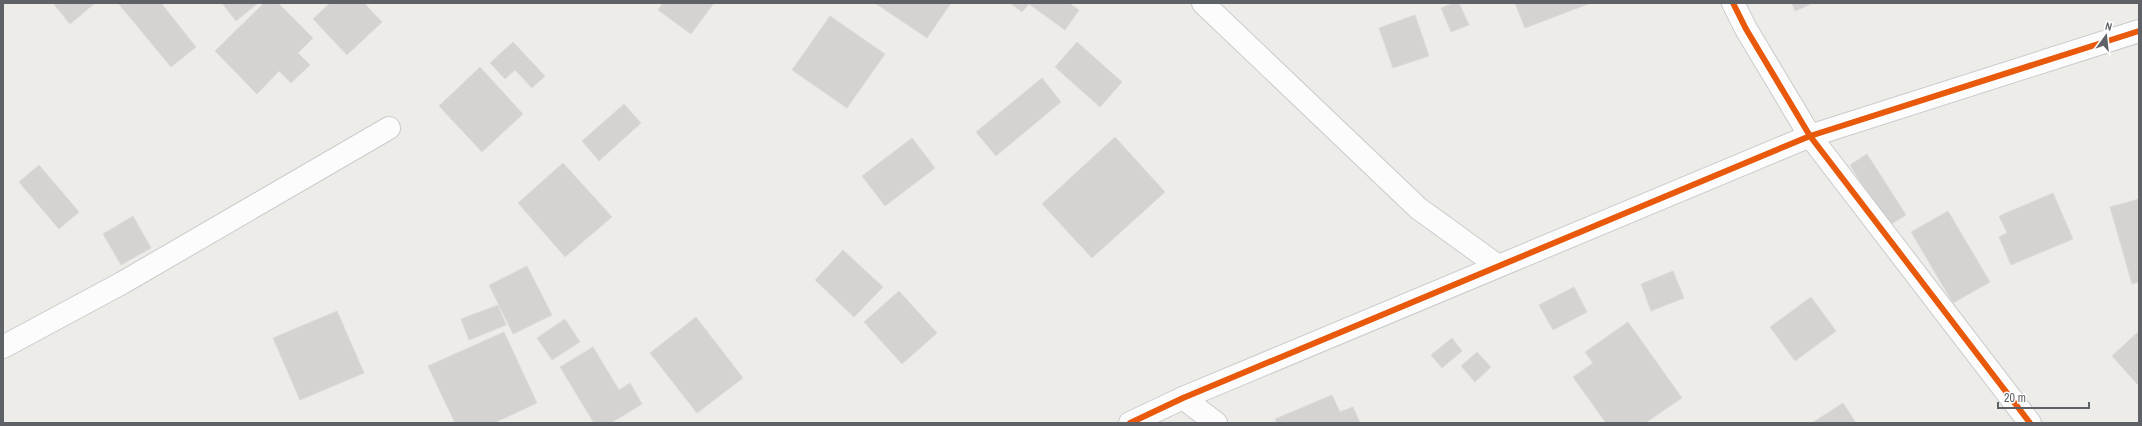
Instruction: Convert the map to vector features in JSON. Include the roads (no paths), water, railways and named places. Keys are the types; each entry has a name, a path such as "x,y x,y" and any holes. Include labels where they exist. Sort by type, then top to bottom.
{"street":[{"path":"1203,3 1418,208 1498,266"},
{"path":"1733,3 1746,29 1810,136 2030,423"},
{"path":"1130,423 1183,398 1810,136 2139,31"},
{"path":"3,347 122,283 389,128"},
{"path":"1183,398 1216,423"}]}
